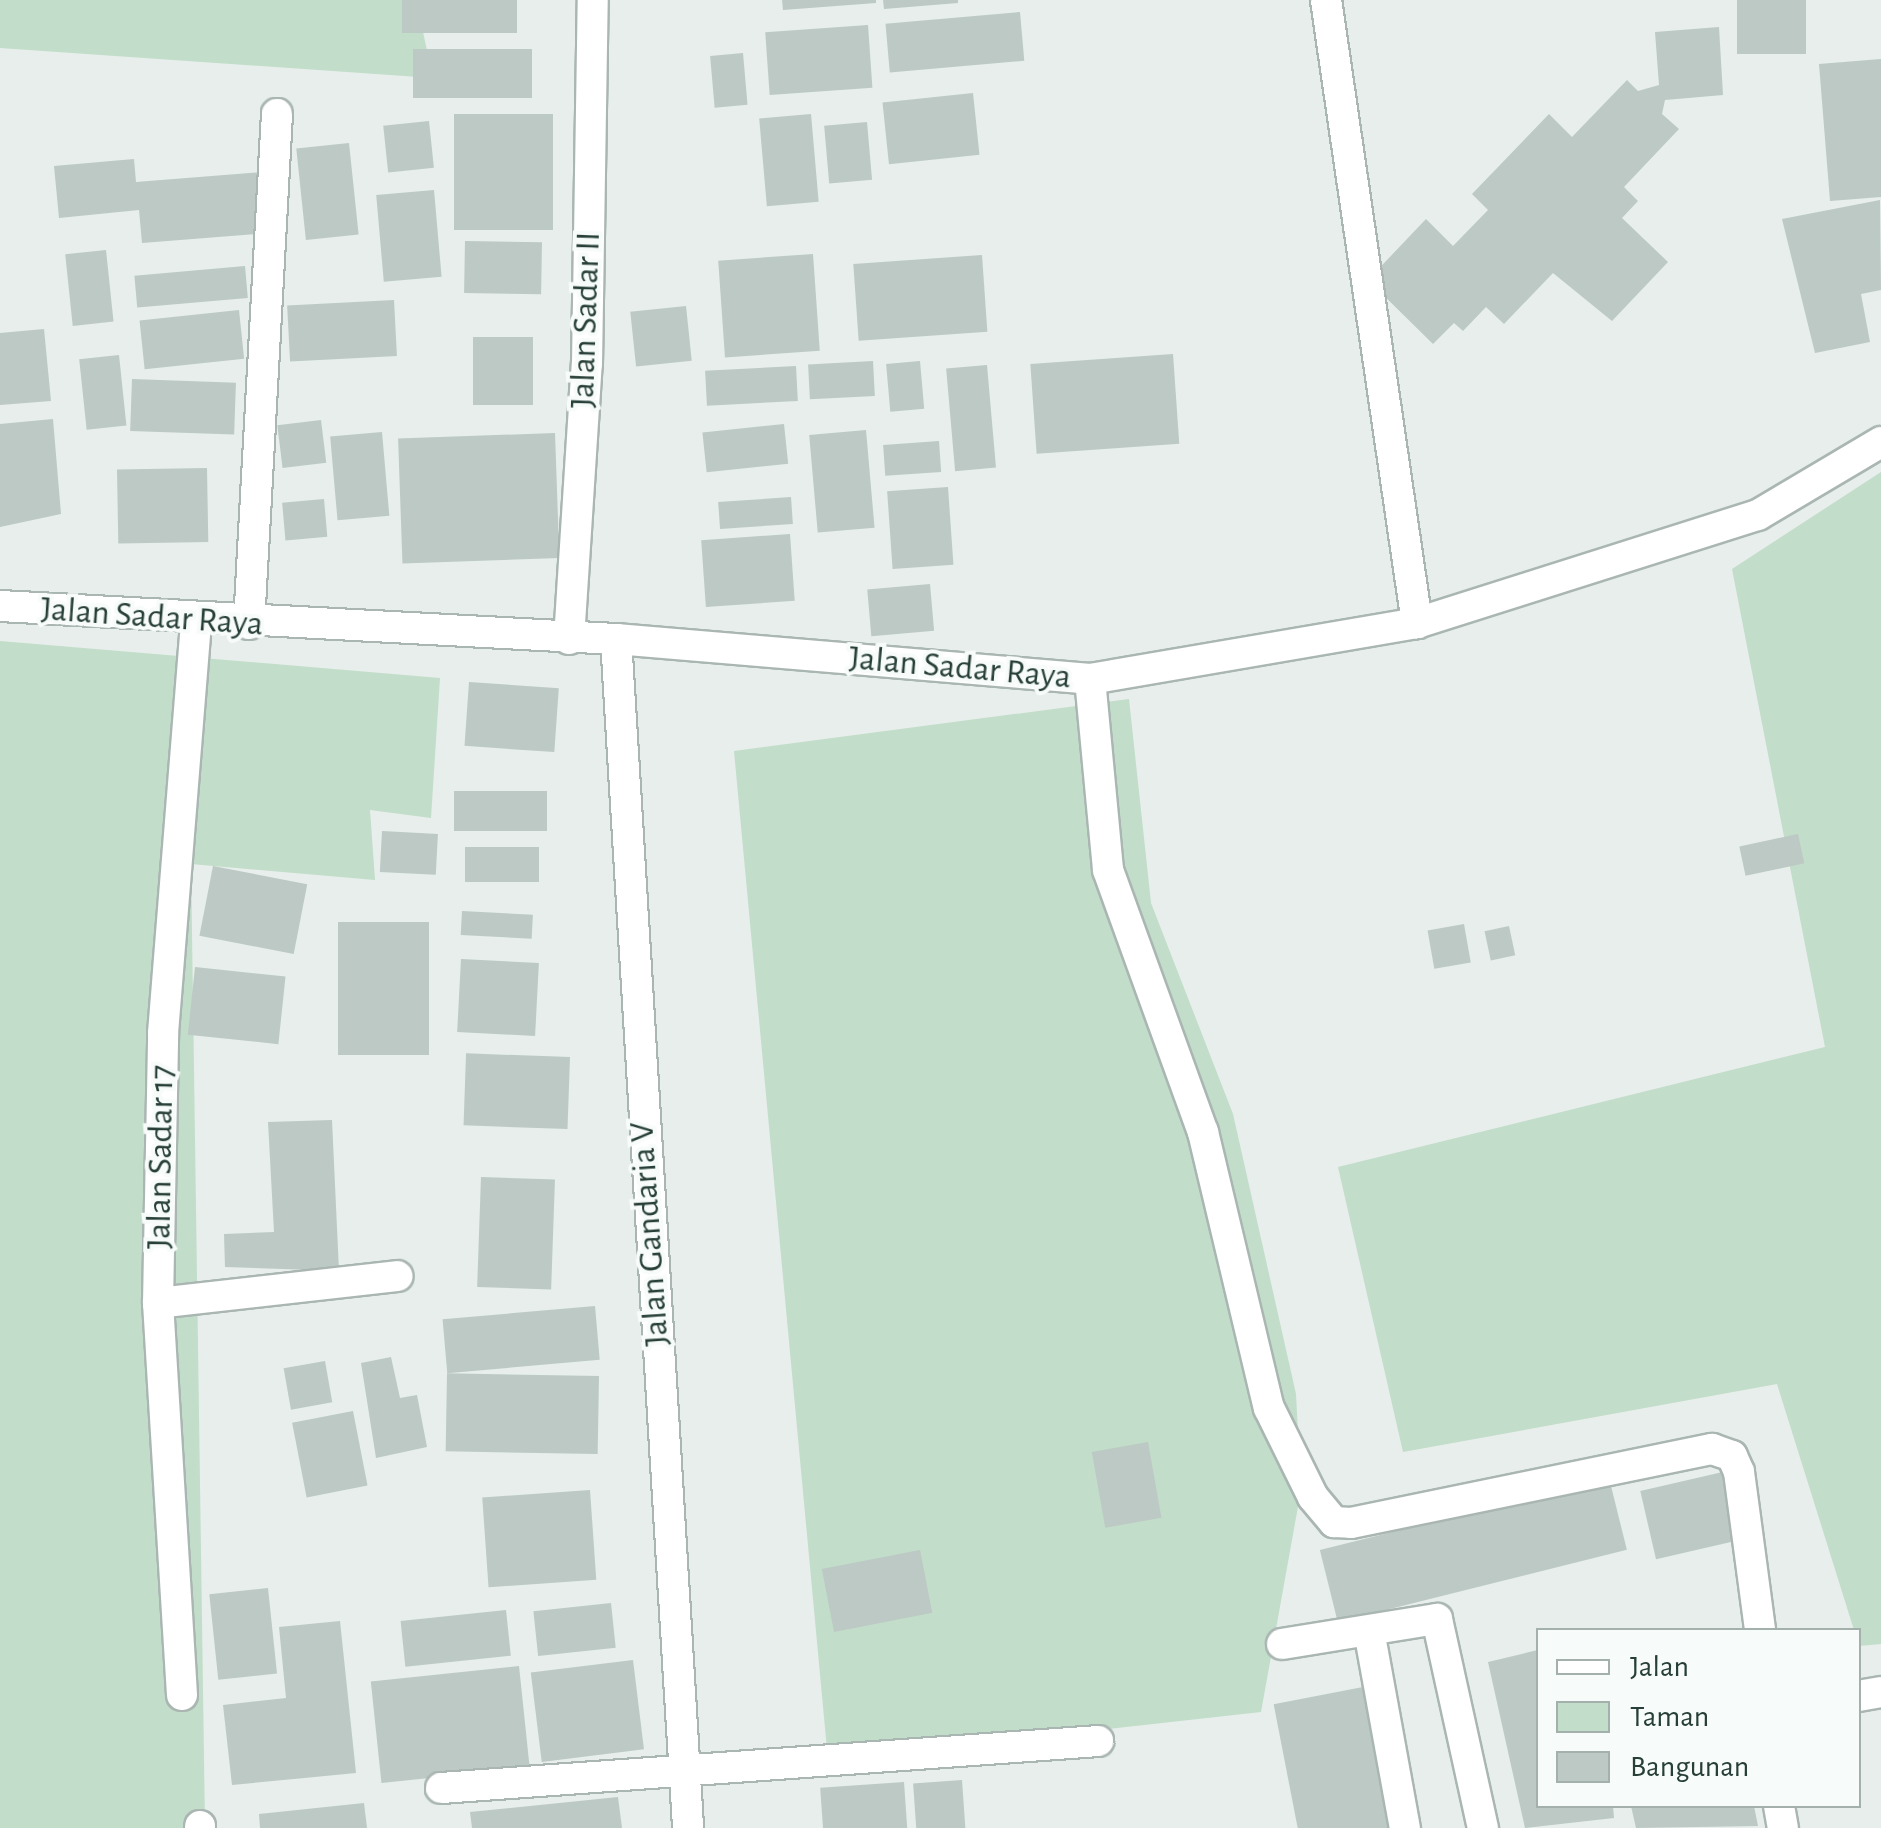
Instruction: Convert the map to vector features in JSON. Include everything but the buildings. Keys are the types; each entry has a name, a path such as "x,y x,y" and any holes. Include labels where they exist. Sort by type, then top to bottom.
{"street":[{"name":"Jalan Sadar II","path":"569,639 587,364 593,0"},
{"path":"1326,0 1418,623"},
{"path":"249,624 277,114"},
{"name":"Jalan Sadar Raya","path":"0,606 249,624 616,640 1090,679 1418,623 1758,515 1881,442"},
{"name":"Jalan Sadar 17","path":"182,1695 158,1303 163,1033 196,620"},
{"name":"Jalan Gandaria V","path":"616,640 688,1828"},
{"path":"1090,679 1108,870 1203,1132 1269,1408 1313,1497 1334,1522 1352,1524 1712,1449 1732,1456 1740,1472 1760,1628"},
{"path":"158,1303 398,1276"},
{"path":"1282,1644 1370,1636 1437,1619 1482,1828"},
{"path":"1370,1636 1404,1828"},
{"path":"441,1788 1098,1742"}],"green space":[{"path":"0,0 416,0 433,78 0,48"},
{"path":"1881,472 1881,1644 1861,1646 1861,1628 1853,1628 1777,1384 1403,1452 1338,1167 1825,1047 1732,569"},
{"path":"0,641 440,678 431,818 370,810 375,880 191,864 205,1828 0,1828"},
{"path":"1129,699 1151,903 1233,1114 1296,1394 1301,1490 1261,1712 828,1760 734,751"}]}
